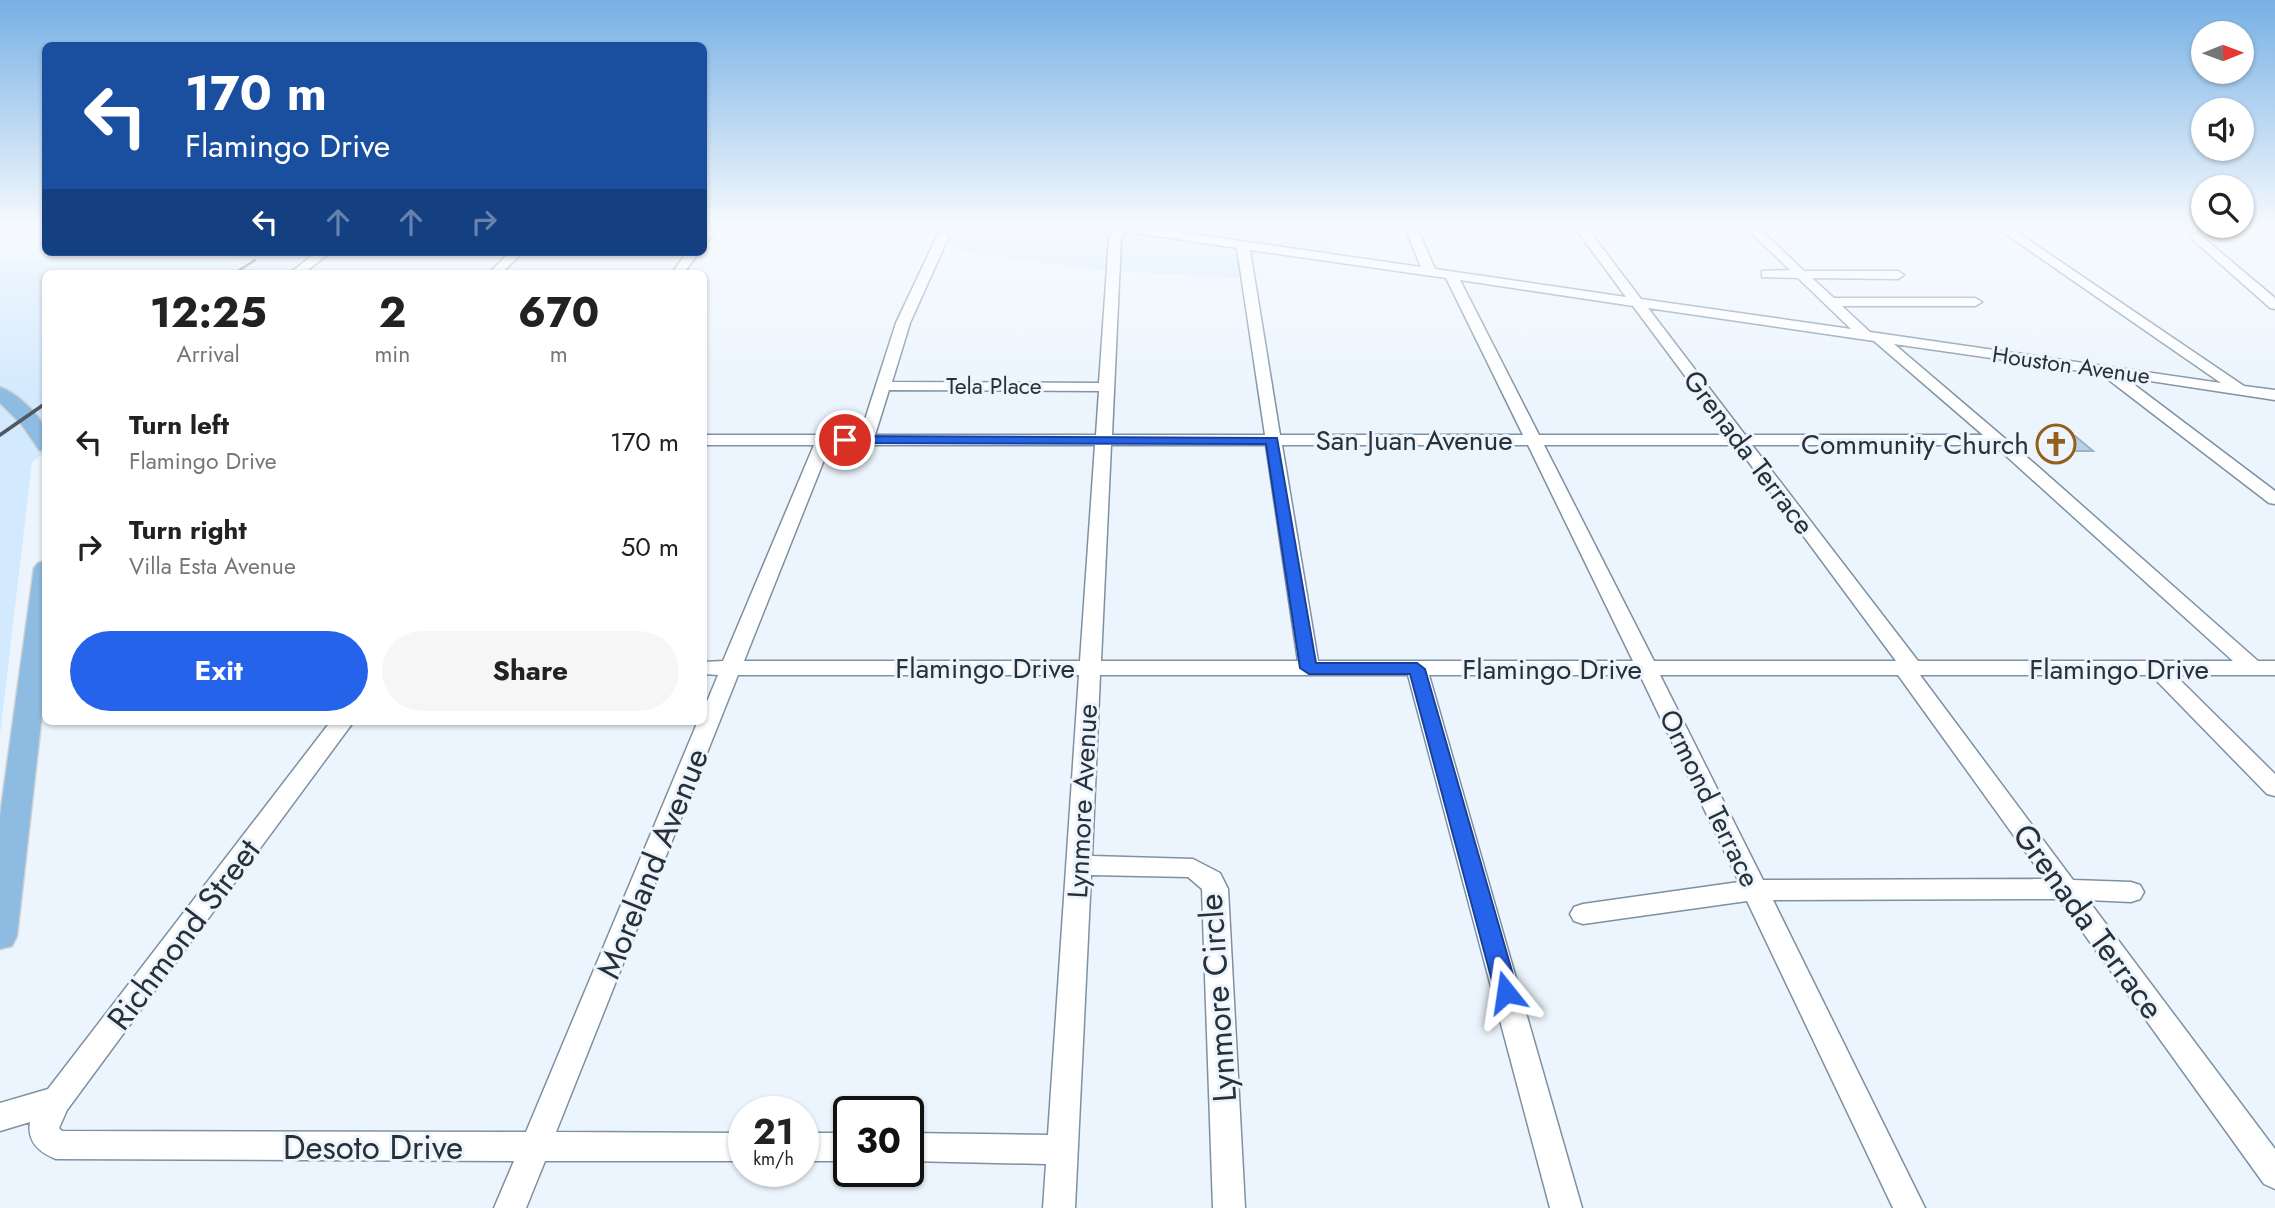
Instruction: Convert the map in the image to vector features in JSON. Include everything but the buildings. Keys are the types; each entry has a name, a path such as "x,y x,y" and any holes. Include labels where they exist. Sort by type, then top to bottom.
{"main road":[{"path":"0,393 26,417 42,438"},
{"path":"0,936 38,684 42,626"}],"street":[{"path":"866,440 911,302 920,284"},
{"name":"Lynmore Avenue","path":"1059,1208 1112,284"},
{"path":"1248,284 1309,668"},
{"name":"Ormond Terrace","path":"1456,284 1909,1208"},
{"name":"Houston Avenue","path":"1509,284 2275,395"},
{"name":"Grenada Terrace","path":"1623,284 1908,668 2275,1174"},
{"path":"1811,284 1998,440 2253,668"},
{"path":"2086,284 2240,389"},
{"path":"2251,284 2275,305"},
{"path":"1830,302 1975,302"},
{"path":"2104,370 2273,496"},
{"name":"Tela Place","path":"883,386 1105,387"},
{"name":"San Juan Avenue","path":"707,440 1998,440"},
{"name":"Moreland Avenue","path":"510,1208 824,440"},
{"name":"Flamingo Drive","path":"707,668 2275,668"},
{"path":"1417,669 1566,1208"},
{"path":"2157,669 2275,788"},
{"name":"Richmond Street","path":"57,1100 340,725"},
{"name":"Lynmore Circle","path":"1080,865 1193,868 1211,880 1214,888 1229,1208"},
{"path":"1584,914 1754,890 2065,888 2131,892"},
{"path":"0,1117 57,1100"},
{"name":"Desoto Drive","path":"57,1100 45,1121 43,1133 56,1145 728,1147"},
{"path":"924,1147 1062,1150"}],"shaded area":[{"path":"0,284 42,284 42,454 32,462 0,735"}],"railway":[{"path":"0,435 42,406"}],"place":[{"name":"Community Church","path":"2056,444"}],"route":[{"path":"845,440 1272,440 1309,668 1417,669 1506,992"}]}
